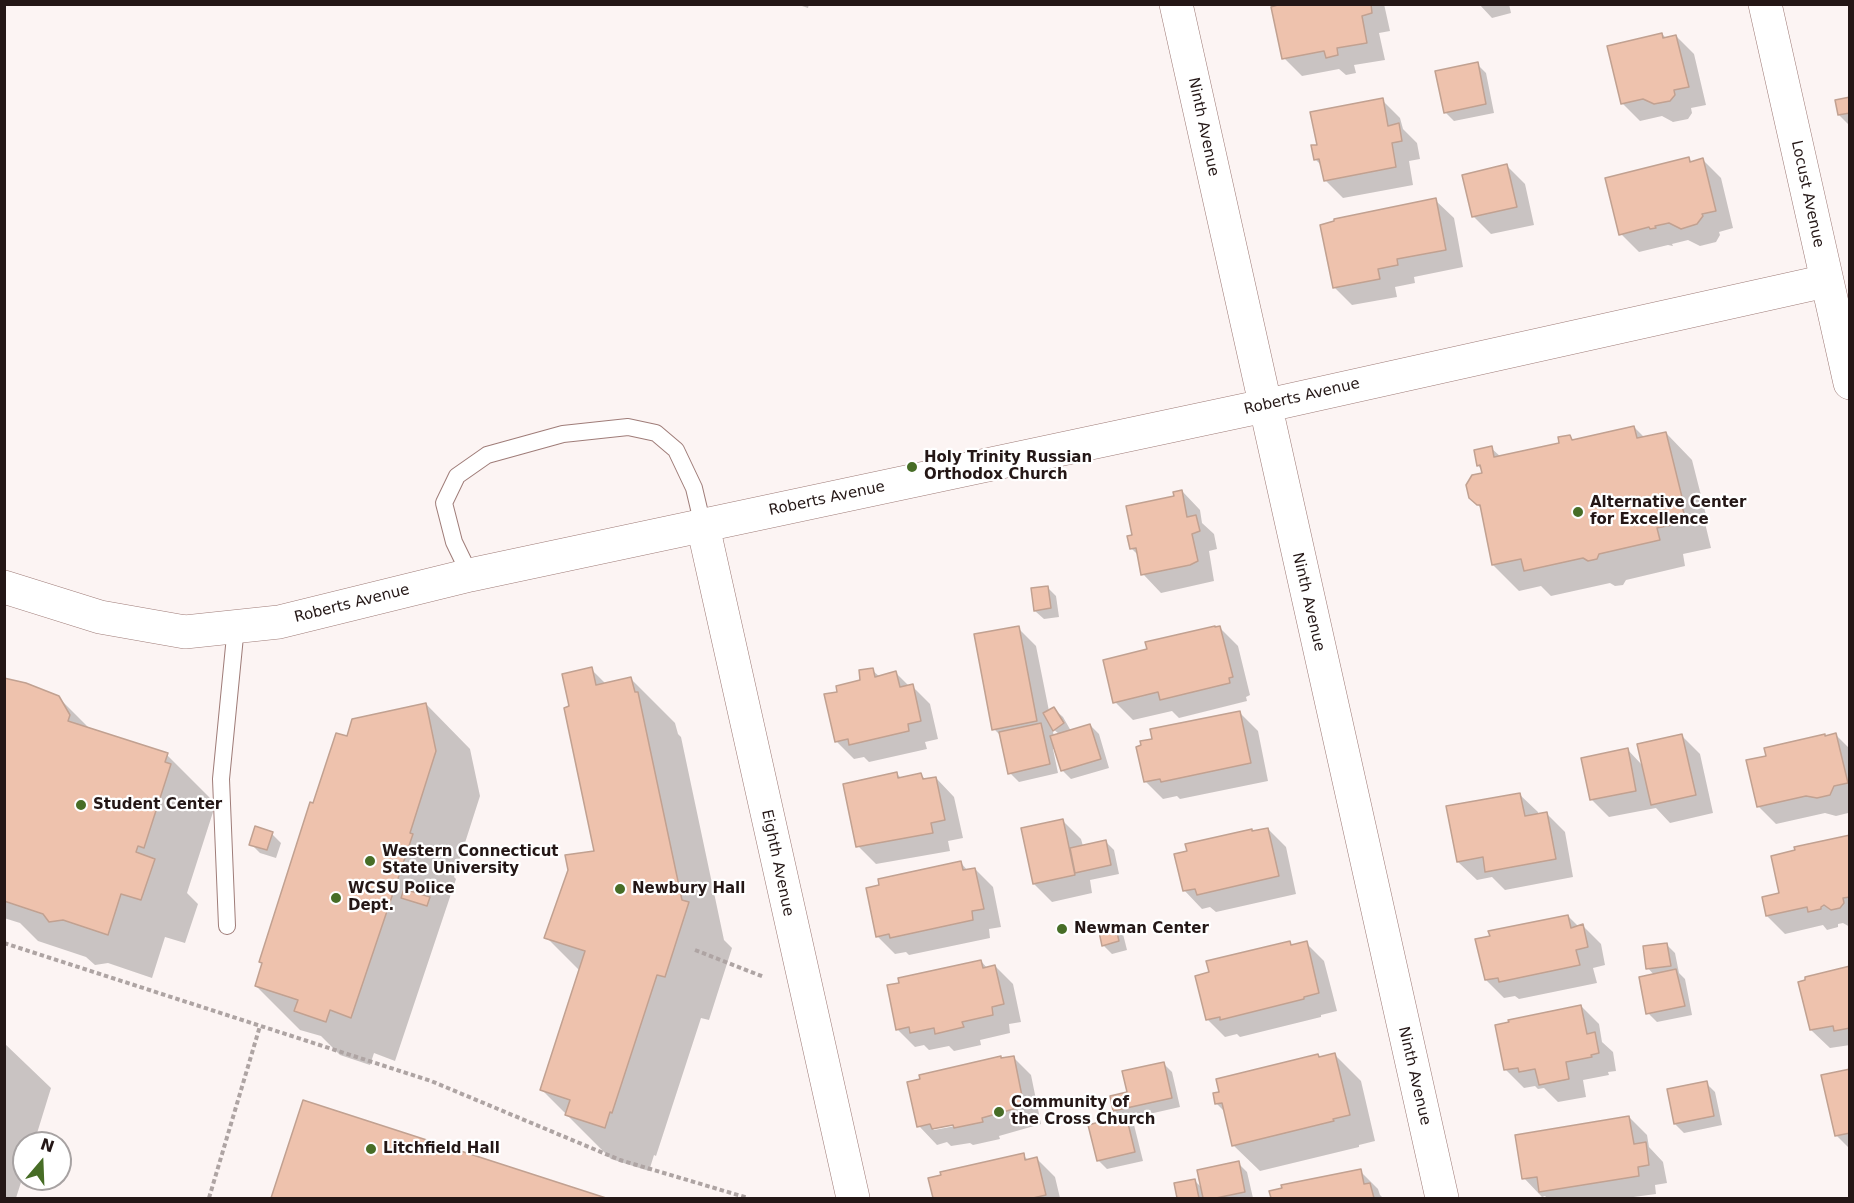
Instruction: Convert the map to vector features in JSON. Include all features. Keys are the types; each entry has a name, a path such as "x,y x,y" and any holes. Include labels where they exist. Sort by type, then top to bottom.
{"street":[{"name":"Ninth Avenue","path":"1176,4 1442,1198"},
{"name":"Locust Avenue","path":"1765,4 1850,383"},
{"name":"Roberts Avenue","path":"4,587 100,617 185,632 279,622 470,575 1264,406 1826,281"},
{"name":"Eighth Avenue","path":"703,526 805,992 853,1198"}],"lane":[{"path":"470,575 454,542 444,502 457,476 486,454 563,434 628,427 656,433 676,450 694,488 703,526"},
{"path":"227,926 222,779 236,626"}],"path":[{"path":"4,943 431,1081 620,1160 748,1198"},
{"path":"694,950 805,992"},
{"path":"209,1198 260,1026"}],"building":[{"path":"1281,4 1371,4 1372,13 1362,16 1367,43 1337,48 1338,55 1326,58 1324,51 1282,59 1271,7"},
{"path":"1662,33 1663,38 1676,35 1689,87 1674,90 1675,95 1670,101 1654,104 1643,99 1621,104 1607,46"},
{"path":"1478,62 1486,104 1444,113 1435,71"},
{"path":"1850,97 1850,113 1838,115 1835,100"},
{"path":"1383,98 1388,126 1399,123 1402,141 1392,143 1396,167 1324,181 1319,159 1314,160 1311,145 1317,145 1310,112"},
{"path":"1689,157 1690,162 1703,158 1716,211 1702,214 1697,224 1681,229 1669,223 1655,226 1656,228 1650,229 1649,227 1619,235 1605,178"},
{"path":"1507,164 1517,207 1472,217 1462,175"},
{"path":"1436,198 1446,250 1397,259 1398,265 1378,269 1380,279 1333,288 1320,225 1334,221 1334,219"},
{"path":"1634,426 1637,438 1666,432 1686,522 1657,528 1660,540 1599,554 1597,559 1588,561 1583,558 1524,571 1521,559 1492,565 1480,505 1469,498 1466,485 1472,475 1482,473 1480,465 1477,466 1474,450 1492,446 1494,457 1559,443 1558,437 1570,435 1572,440"},
{"path":"1182,490 1187,517 1196,515 1200,531 1192,534 1198,561 1190,565 1141,575 1136,548 1130,549 1127,536 1132,535 1126,506 1174,496 1173,492"},
{"path":"1048,586 1051,608 1034,611 1031,588"},
{"path":"1019,626 1037,721 992,730 974,634"},
{"path":"1220,626 1233,677 1229,678 1230,683 1160,700 1158,692 1113,703 1103,660 1147,649 1145,642"},
{"name":"Newbury Hall","path":"592,667 596,685 631,677 635,692 638,692 682,900 689,902 665,977 657,975 612,1113 610,1112 605,1128 565,1115 570,1100 540,1090 585,951 544,938 568,870 565,855 594,851 564,708 569,706 562,674"},
{"path":"873,668 875,677 896,671 900,687 913,684 921,721 908,724 909,731 849,745 848,739 835,742 824,694 837,692 836,686 860,680 859,670"},
{"name":"Student Center","path":"4,678 26,683 59,696 70,715 68,721 168,753 165,762 171,764 144,848 138,846 136,852 155,859 141,900 121,894 108,935 63,920 49,922 43,914 4,901"},
{"name":"WCSU Police Dept.","path":"426,703 436,751 410,833 413,834 351,1018 330,1010 326,1022 294,1011 298,1000 255,986 262,963 259,962 310,802 313,803 336,733 347,736 352,719"},
{"path":"1054,707 1064,723 1053,731 1043,713"},
{"path":"1240,711 1251,763 1161,782 1160,779 1144,782 1136,747 1141,745 1140,741 1152,739 1150,729"},
{"path":"1041,723 1050,764 1008,774 999,732"},
{"path":"1090,724 1101,759 1061,771 1050,736"},
{"path":"1836,733 1848,783 1834,786 1830,795 1817,798 1806,796 1757,807 1746,760 1766,756 1764,748"},
{"path":"1682,734 1696,795 1651,805 1637,744"},
{"path":"1628,748 1636,791 1590,800 1581,758"},
{"path":"897,772 898,778 921,773 923,779 936,777 945,820 931,823 933,833 856,847 843,784"},
{"path":"1520,793 1525,816 1547,812 1556,859 1485,872 1483,857 1457,862 1446,806"},
{"path":"1063,819 1075,875 1033,884 1021,828"},
{"path":"255,826 273,832 267,850 249,845"},
{"path":"1268,828 1279,876 1197,895 1195,889 1183,891 1174,854 1187,851 1185,844 1252,829 1252,831"},
{"path":"1850,835 1850,897 1843,898 1844,903 1840,908 1831,910 1824,905 1821,909 1808,912 1807,907 1766,916 1762,897 1779,893 1771,856 1795,850 1794,847"},
{"path":"1106,840 1111,865 1075,873 1070,848"},
{"path":"961,861 963,870 975,868 984,909 972,911 973,920 890,938 889,934 876,937 866,888 879,885 878,879"},
{"path":"404,889 430,897 427,906 401,898"},
{"path":"1568,915 1571,928 1583,924 1588,947 1576,950 1580,965 1499,982 1498,978 1485,980 1475,939 1490,936 1488,931"},
{"path":"1115,924 1119,941 1102,946 1098,927"},
{"path":"1290,941 1291,945 1307,941 1319,993 1304,997 1304,999 1220,1020 1220,1017 1206,1020 1195,976 1209,972 1206,961"},
{"path":"1667,943 1671,966 1646,969 1643,946"},
{"path":"981,960 983,968 995,965 1004,1004 992,1007 993,1015 962,1022 964,1027 935,1034 934,1028 910,1033 909,1027 896,1030 887,985 899,983 898,978"},
{"path":"1850,966 1850,1028 1834,1031 1833,1026 1810,1030 1798,982 1805,980 1805,977"},
{"path":"1676,969 1685,1006 1646,1014 1639,977"},
{"path":"1581,1005 1587,1034 1595,1032 1599,1053 1591,1055 1592,1057 1566,1062 1569,1079 1539,1085 1535,1069 1519,1072 1518,1068 1504,1070 1495,1025 1509,1022 1508,1020"},
{"path":"1335,1053 1350,1115 1232,1146 1222,1103 1215,1104 1213,1093 1219,1092 1216,1079 1318,1054 1319,1057"},
{"path":"1001,1056 1001,1058 1014,1056 1024,1106 982,1118 983,1122 954,1128 953,1125 932,1129 930,1124 917,1127 907,1082 920,1079 919,1075"},
{"path":"1164,1062 1172,1098 1113,1111 1110,1096 1127,1092 1122,1071"},
{"path":"1850,1069 1850,1133 1835,1136 1821,1075"},
{"path":"1707,1081 1714,1116 1674,1124 1667,1089"},
{"name":"Litchfield Hall","path":"303,1100 606,1198 271,1198"},
{"path":"1126,1115 1135,1152 1097,1161 1088,1125"},
{"path":"1629,1116 1634,1144 1646,1142 1649,1165 1638,1167 1639,1176 1539,1192 1537,1177 1522,1179 1515,1135"},
{"path":"1024,1153 1025,1160 1037,1157 1046,1195 1033,1198 933,1198 928,1178 941,1175 940,1172"},
{"path":"1239,1161 1245,1192 1216,1198 1203,1198 1197,1170"},
{"path":"1361,1169 1364,1184 1370,1183 1374,1198 1271,1198 1269,1191 1282,1188 1281,1185"},
{"path":"1195,1179 1199,1198 1177,1198 1174,1183"}],"place":[{"name":"Holy Trinity Russian Orthodox Church","path":"912,467"},
{"name":"Alternative Center for Excellence","path":"1578,512"},
{"name":"Student Center","path":"81,805"},
{"name":"Western Connecticut State University","path":"370,861"},
{"name":"Newbury Hall","path":"620,889"},
{"name":"WCSU Police Dept.","path":"336,898"},
{"name":"Newman Center","path":"1062,929"},
{"name":"Community of the Cross Church","path":"999,1112"},
{"name":"Litchfield Hall","path":"371,1149"}]}
